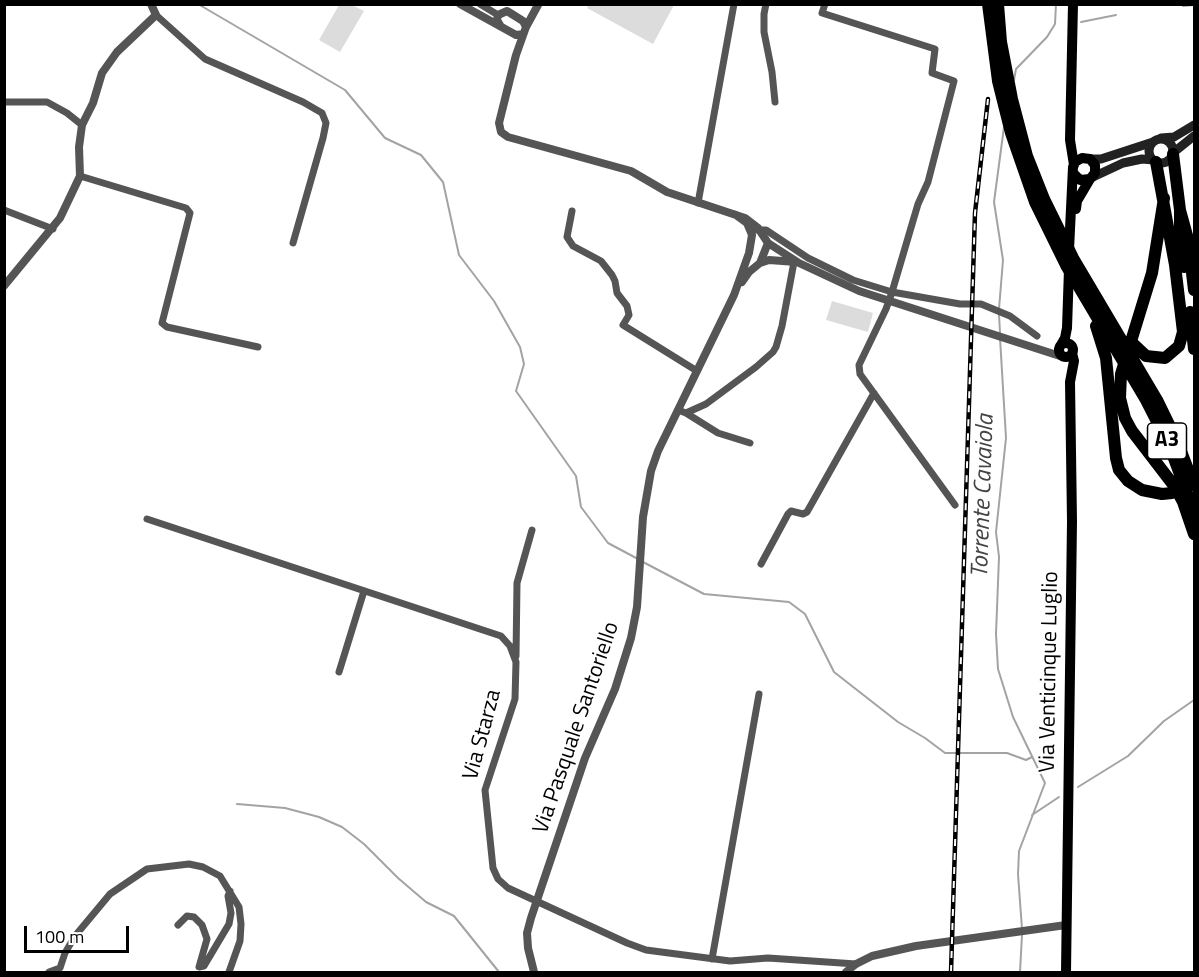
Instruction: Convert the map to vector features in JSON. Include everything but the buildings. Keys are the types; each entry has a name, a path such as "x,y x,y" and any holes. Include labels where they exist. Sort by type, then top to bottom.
{"highway":[{"name":"A3","path":"988,4 998,81 1035,177 1073,258 1104,299 1137,356 1194,484"},
{"name":"A3","path":"998,4 1015,130 1024,174 1053,241 1131,374 1169,446 1194,513"},
{"path":"1173,153 1180,210 1180,240 1194,349"},
{"path":"1137,356 1165,358 1179,346 1183,332 1175,265 1164,198 1155,161"},
{"path":"1164,198 1152,273 1121,374 1120,398 1125,418 1132,431 1175,487 1194,534"},
{"path":"1180,210 1188,239 1194,290"},
{"name":"A3","path":"1076,282 1104,346 1116,458 1123,476 1142,490 1162,494 1172,493"}],"main road":[{"path":"1065,351 1073,169 1070,140 1073,4"},
{"path":"1072,122 1077,147 1081,154 1095,165 1096,169 1092,178"},
{"path":"1073,169 1082,158 1101,159 1174,136 1194,125"},
{"path":"1073,169 1080,180 1092,178 1113,166 1132,161 1168,161 1173,153 1194,136"},
{"path":"1157,140 1168,141 1173,153"},
{"path":"1155,161 1149,153 1150,147 1157,140"},
{"name":"Via Venticinque Luglio","path":"1066,972 1072,521 1070,373 1065,351 1077,201 1092,178"}],"street":[{"path":"460,4 523,21 524,30 499,123 501,132 508,137 631,171 667,192 736,215 747,222 768,243 797,262 859,291 1044,349 1056,356 1065,351"},
{"path":"480,4 502,14 523,15 538,5"},
{"path":"698,203 734,4"},
{"path":"766,4 764,32 772,72 774,102"},
{"path":"825,4 822,13 935,49 932,73 954,81 928,182 918,204 892,292 859,365 860,374 955,505"},
{"path":"510,32 519,36 538,5"},
{"path":"4,286 53,229 80,176 79,147 82,125 93,103 98,81 107,63 155,8 205,59 303,102 322,113 326,123 323,138 293,243"},
{"path":"502,14 516,55"},
{"path":"4,102 47,102 82,125"},
{"path":"80,176 186,208 190,213 162,323 167,327 258,347"},
{"path":"4,210 53,229"},
{"path":"572,211 567,237 573,246 601,261 612,275 615,280 616,293 627,306 629,315 623,325 697,371"},
{"path":"755,232 766,230 808,258 828,268 892,292 960,304 981,304 995,309 1027,327 1037,336"},
{"path":"734,295 755,232"},
{"path":"749,254 776,236"},
{"path":"734,295 749,272 760,262 768,243"},
{"path":"749,254 760,262 769,260 797,262"},
{"path":"682,411 706,404 773,352 782,326 797,262"},
{"name":"Via Pasquale Santoriello","path":"534,972 527,933 536,901 585,758 622,667 637,607 643,517 651,471 658,451 682,411 697,371 734,295"},
{"path":"761,564 788,514 791,511 803,514 807,512 874,393"},
{"path":"682,411 718,433 750,444"},
{"name":"Via Starza","path":"147,519 501,636 510,646 516,662 515,699 485,790 493,868 498,879 508,888 627,944 646,950 730,961 768,958 856,964"},
{"path":"516,662 517,583 532,530"},
{"path":"339,672 364,591"},
{"path":"712,959 759,694"},
{"path":"49,972 60,968 65,953 75,936 110,894 147,869 189,864 220,876 239,907 240,941 229,972"},
{"path":"178,925 187,916 194,917 202,925 207,939 199,967 204,966 229,924 231,913 228,896 230,891"},
{"path":"846,972 872,956 916,946 1066,925"}],"shaded area":[{"path":"589,4 674,5 653,44 587,8"},
{"path":"339,5 352,5 364,11 340,52 319,40"},
{"path":"832,301 873,313 868,332 826,320"}],"waterway":[{"path":"198,4 345,90 385,138 421,155 443,182 459,255 494,301 520,347 524,364 516,391 576,476 581,507 608,543 638,559"},
{"name":"Torrente Cavaiola","path":"1014,80 1016,69 1047,37 1055,24 1056,4"},
{"path":"1183,6 1194,5"},
{"path":"1081,22 1116,15"},
{"name":"Torrente Cavaiola","path":"999,309 1003,260 994,202 1004,127"},
{"name":"Torrente Cavaiola","path":"999,314 1000,333"},
{"name":"Torrente Cavaiola","path":"1000,338 1006,438 996,532 999,557 996,634 998,669 1013,717 1045,783 1019,851 1018,874 1022,929"},
{"path":"643,562 704,594 789,602 805,614 834,672 898,722 945,753 1007,753 1026,760 1032,757"},
{"path":"1078,787 1128,756 1164,721 1194,700"},
{"path":"1032,815 1059,797"},
{"path":"237,804 285,808 319,817 342,827 364,844 426,902 454,916 499,972"},
{"name":"Torrente Cavaiola","path":"1020,972 1022,935"}],"railway":[{"path":"951,972 975,213 988,99"}]}
